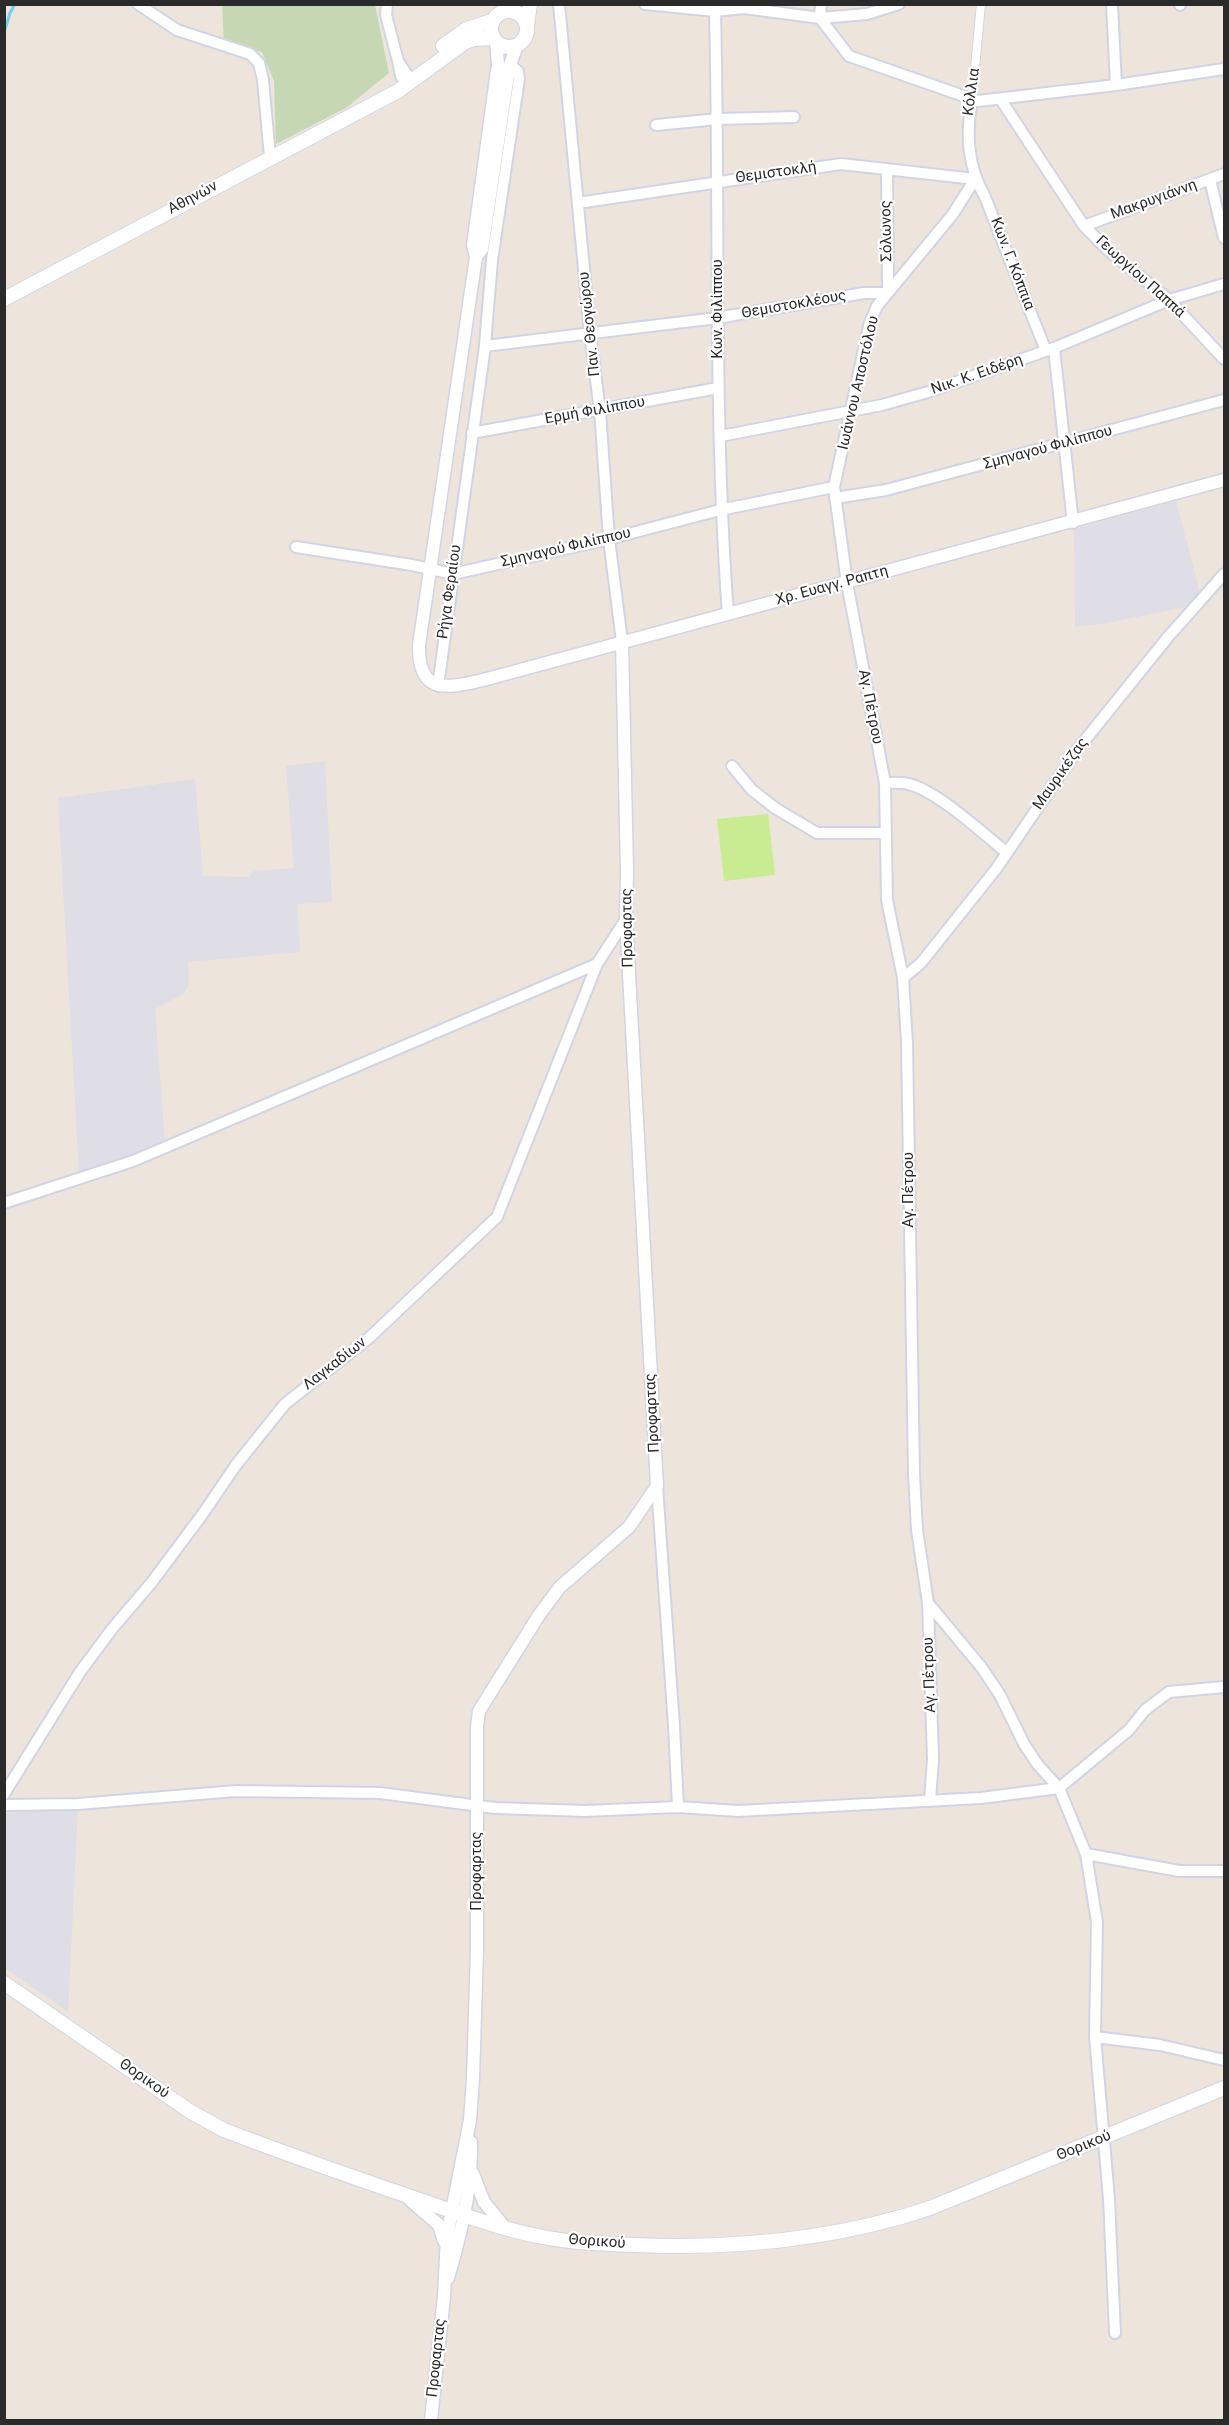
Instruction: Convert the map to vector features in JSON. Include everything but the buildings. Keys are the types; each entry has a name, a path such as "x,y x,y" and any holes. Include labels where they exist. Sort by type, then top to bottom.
{"main road":[{"path":"527,26 520,15 511,8 496,16 491,28 495,40 502,46 517,45 526,34 530,4"},
{"name":"Αθηνών","path":"4,299 382,98 467,29 492,21"},
{"name":"Αθηνών","path":"406,80 465,42 474,39 495,40"},
{"name":"Θορικού","path":"4,1983 191,2112 224,2130 458,2214 506,2229 581,2243 670,2247 725,2246 784,2241 901,2218 1224,2088"}],"street":[{"path":"138,4 177,30 250,54 259,63 263,80 270,157"},
{"path":"387,4 386,15 406,80"},
{"name":"Παν. Θεογώρου","path":"559,4 590,333 600,411 609,539 622,642"},
{"path":"645,4 744,8 820,18 867,14 899,4"},
{"path":"821,4 820,18 849,56 978,101 1001,100 1224,69"},
{"name":"Κόλλια","path":"975,179 970,159 968,125 981,4"},
{"path":"1112,4 1116,85"},
{"name":"Κων. Φιλίππου","path":"716,8 720,510 728,614"},
{"name":"Ρήγα Φεραίου","path":"495,40 498,64 473,245 476,257 419,645 418,661 424,677 438,686 485,346 492,260 519,80 518,70 510,65"},
{"name":"Ρήγα Φεραίου","path":"476,257 482,249 510,65 517,45"},
{"name":"Γεωργίου Παππά","path":"1001,100 1084,226 1109,251 1169,300 1224,359"},
{"path":"656,125 718,119 794,117"},
{"name":"Θεμιστοκλή","path":"578,203 841,164 975,179"},
{"name":"Σόλωνος","path":"887,169 888,293"},
{"name":"Μακρυγιάννη","path":"1084,226 1224,174"},
{"name":"Ιωάννου Αποστόλου","path":"847,583 835,493 870,322 877,306 953,214 975,179"},
{"name":"Κων. Γ. Κόππια","path":"975,179 985,196 1050,349 1073,523"},
{"path":"1209,180 1224,238"},
{"path":"476,257 492,260"},
{"name":"Νικ. Κ. Ειδέρη","path":"721,436 852,410 928,392 1050,349 1169,300 1224,284"},
{"name":"Θεμιστοκλέους","path":"485,346 717,318 864,293 888,293"},
{"name":"Ερμή Φιλίππου","path":"472,433 718,388"},
{"name":"Σμηναγού Φιλίππου","path":"296,547 453,574 609,539 720,510 835,493 886,490 1224,400"},
{"name":"Χρ. Ευαγγ. Ραπτη","path":"438,686 456,687 483,680 1073,523 1224,480"},
{"name":"Μαυρικέζας","path":"903,978 921,963 1007,853 1077,750 1168,637 1224,574"},
{"name":"Αγ. Πέτρου","path":"847,583 885,783 887,900 903,978 907,1043 914,1474 918,1530 928,1603 933,1759 930,1801"},
{"name":"Προφαρτας","path":"444,2296 444,2259 472,2171 470,2120 477,1949 477,1726 479,1711 538,1615 560,1587 629,1527 657,1486 626,919 622,642"},
{"path":"732,766 752,790 775,808 817,833 885,833"},
{"path":"885,783 907,783 916,786 954,809 1007,853"},
{"name":"Λαγκαδίων","path":"4,1794 80,1672 112,1629 152,1582 236,1466 285,1404 370,1337 497,1217 597,964 626,919"},
{"path":"4,1203 133,1161 597,964"},
{"path":"657,1486 678,1807"},
{"path":"928,1603 982,1668 1000,1695 1024,1744 1038,1765 1059,1788 1086,1854 1097,1922 1095,2037 1104,2138 1115,2333"},
{"path":"4,1805 78,1804 236,1791 380,1793 477,1805 585,1811 678,1807 738,1811 981,1798 1059,1788 1129,1730 1145,1710 1169,1692 1224,1687"},
{"path":"1086,1854 1179,1871 1224,1871"},
{"path":"1095,2037 1160,2045 1224,2060"},
{"name":"Προφαρτας","path":"432,2421 444,2296 458,2214 470,2120"},
{"path":"472,2171 484,2202 506,2229"},
{"path":"405,2196 439,2225 444,2236 444,2259"}],"shaded area":[{"path":"1176,501 1201,596 1191,606 1102,624 1075,627 1074,529"},
{"path":"325,761 332,902 297,904 300,952 188,962 189,985 183,994 155,1009 165,1143 79,1174 58,798 195,779 203,876 248,877 254,871 294,868 286,766"},
{"path":"78,1808 68,2012 5,1968 5,1813"}],"green space":[{"path":"222,5 375,5 389,73 346,108 276,144 274,81 262,52 224,44"},
{"path":"768,814 775,875 724,881 717,819"}],"waterway":[{"path":"4,33 15,4"}]}
